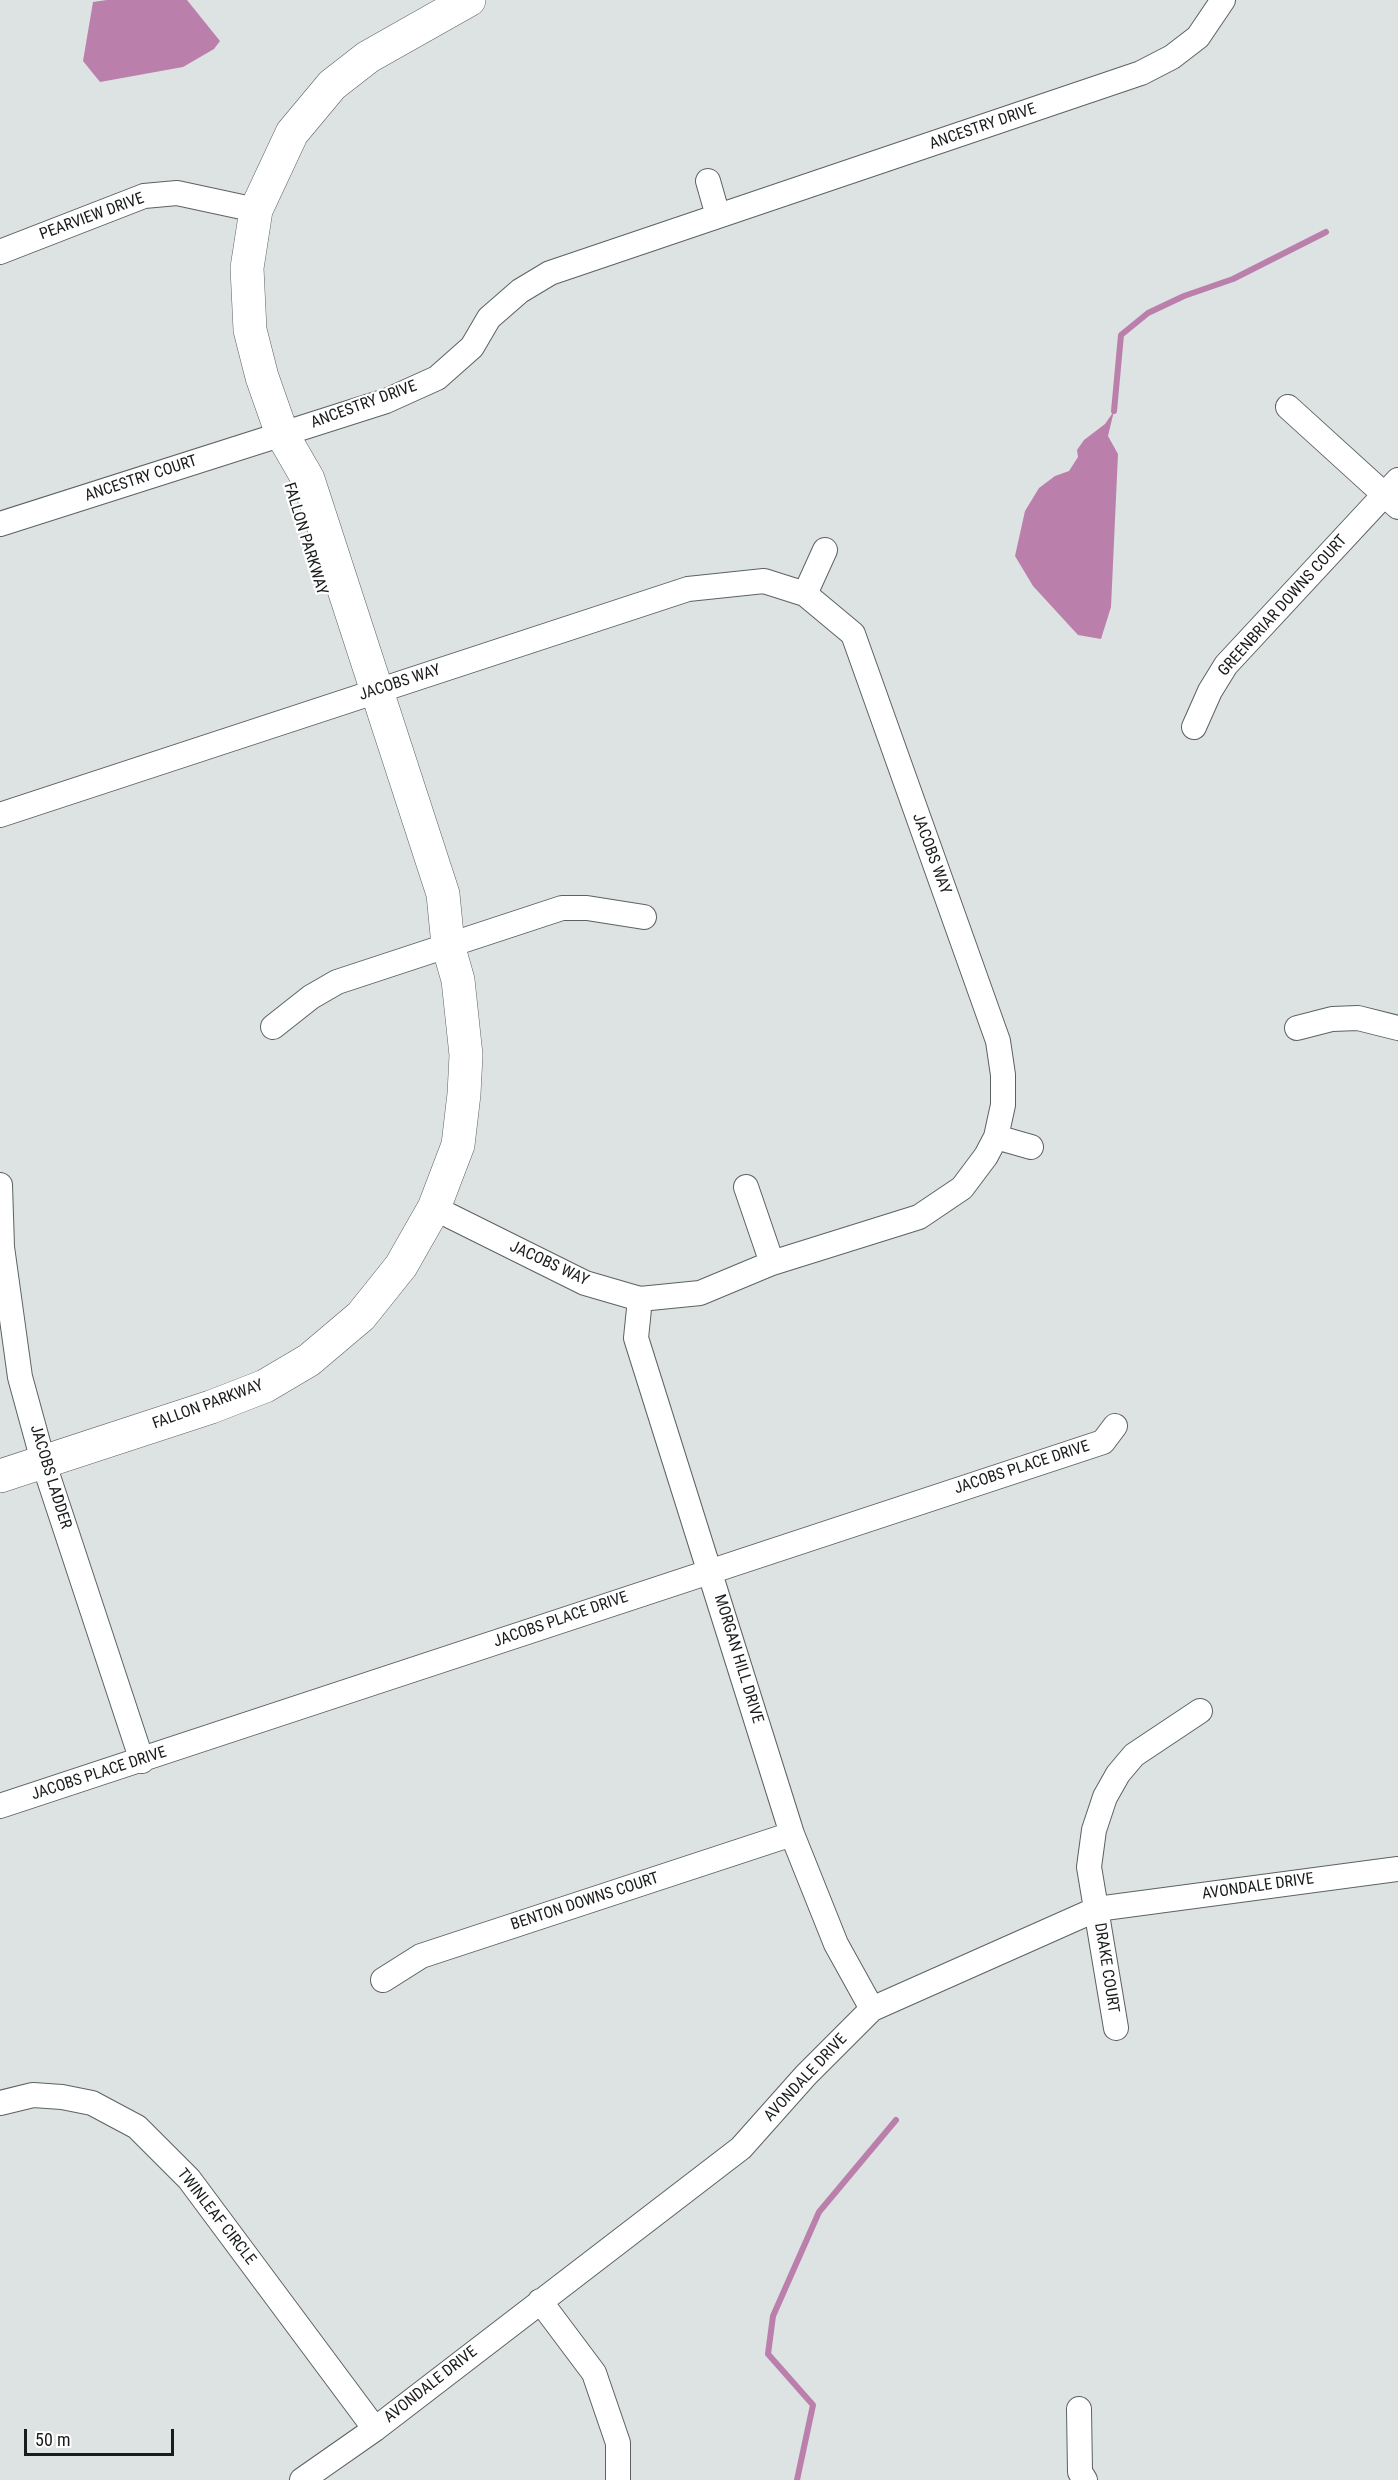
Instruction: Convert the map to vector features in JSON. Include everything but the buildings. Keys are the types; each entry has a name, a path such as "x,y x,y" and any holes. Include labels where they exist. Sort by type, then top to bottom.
{"street":[{"name":"FALLON PARKWAY","path":"0,1476 211,1407 265,1386 309,1360 361,1316 401,1266 434,1208 458,1145 466,1055 458,980 448,945 422,902 366,694 286,486 282,434 262,377 250,330 246,268 256,210 292,133 332,85 368,57 469,0"},
{"name":"ANCESTRY DRIVE","path":"282,434 386,401 437,378 472,347 489,318 520,291 550,273 1141,73 1172,57 1198,37 1223,0"},
{"path":"708,181 718,216"},
{"name":"PEARVIEW DRIVE","path":"0,252 144,196 177,193 256,210"},
{"path":"1288,407 1394,494"},
{"name":"ANCESTRY COURT","path":"0,524 282,434"},
{"name":"GREENBRIAR DOWNS COURT","path":"1194,727 1210,691 1226,665 1394,494"},
{"path":"805,594 825,550"},
{"name":"JACOBS WAY","path":"0,815 688,590 764,581 805,594 853,634 998,1041 1004,1076 1003,1095 996,1137 986,1156 962,1188 919,1217 772,1263 700,1293 640,1299 585,1283 434,1208"},
{"path":"273,1027 310,997 337,982 562,908 587,908 644,917"},
{"path":"1297,1028 1332,1019 1358,1018 1398,1028"},
{"path":"996,1137 1031,1147"},
{"name":"JACOBS LADDER","path":"0,1185 2,1247 20,1377 43,1461 142,1761"},
{"path":"746,1187 772,1263"},
{"name":"MORGAN HILL DRIVE","path":"640,1299 636,1338 711,1570 792,1834 836,1944 872,2009"},
{"name":"JACOBS PLACE DRIVE","path":"0,1806 1103,1442 1115,1426"},
{"name":"DRAKE COURT","path":"1116,2028 1089,1867 1094,1830 1105,1797 1118,1774 1134,1755 1200,1711"},
{"name":"BENTON DOWNS COURT","path":"383,1980 421,1956 792,1834"},
{"name":"AVONDALE DRIVE","path":"302,2480 375,2429 741,2148 806,2075 872,2009 1097,1909 1398,1869"},
{"name":"TWINLEAF CIRCLE","path":"0,2103 33,2095 62,2097 92,2103 137,2127 189,2179 375,2429"},
{"path":"540,2301 594,2373 618,2443 618,2480"},
{"path":"1079,2409 1080,2472 1085,2480"}],"shaded area":[{"path":"187,0 220,41 214,49 183,67 100,82 83,61 93,2"},
{"path":"1114,411 1108,436 1118,454 1111,607 1101,639 1078,635 1033,586 1015,556 1025,511 1039,488 1055,476 1069,471 1078,457 1077,450 1084,440 1105,424"}],"waterway":[{"path":"1114,411 1121,335 1148,313 1184,296 1233,279 1326,232"},
{"path":"797,2480 813,2405 768,2354 773,2316 819,2212 896,2120"}]}
